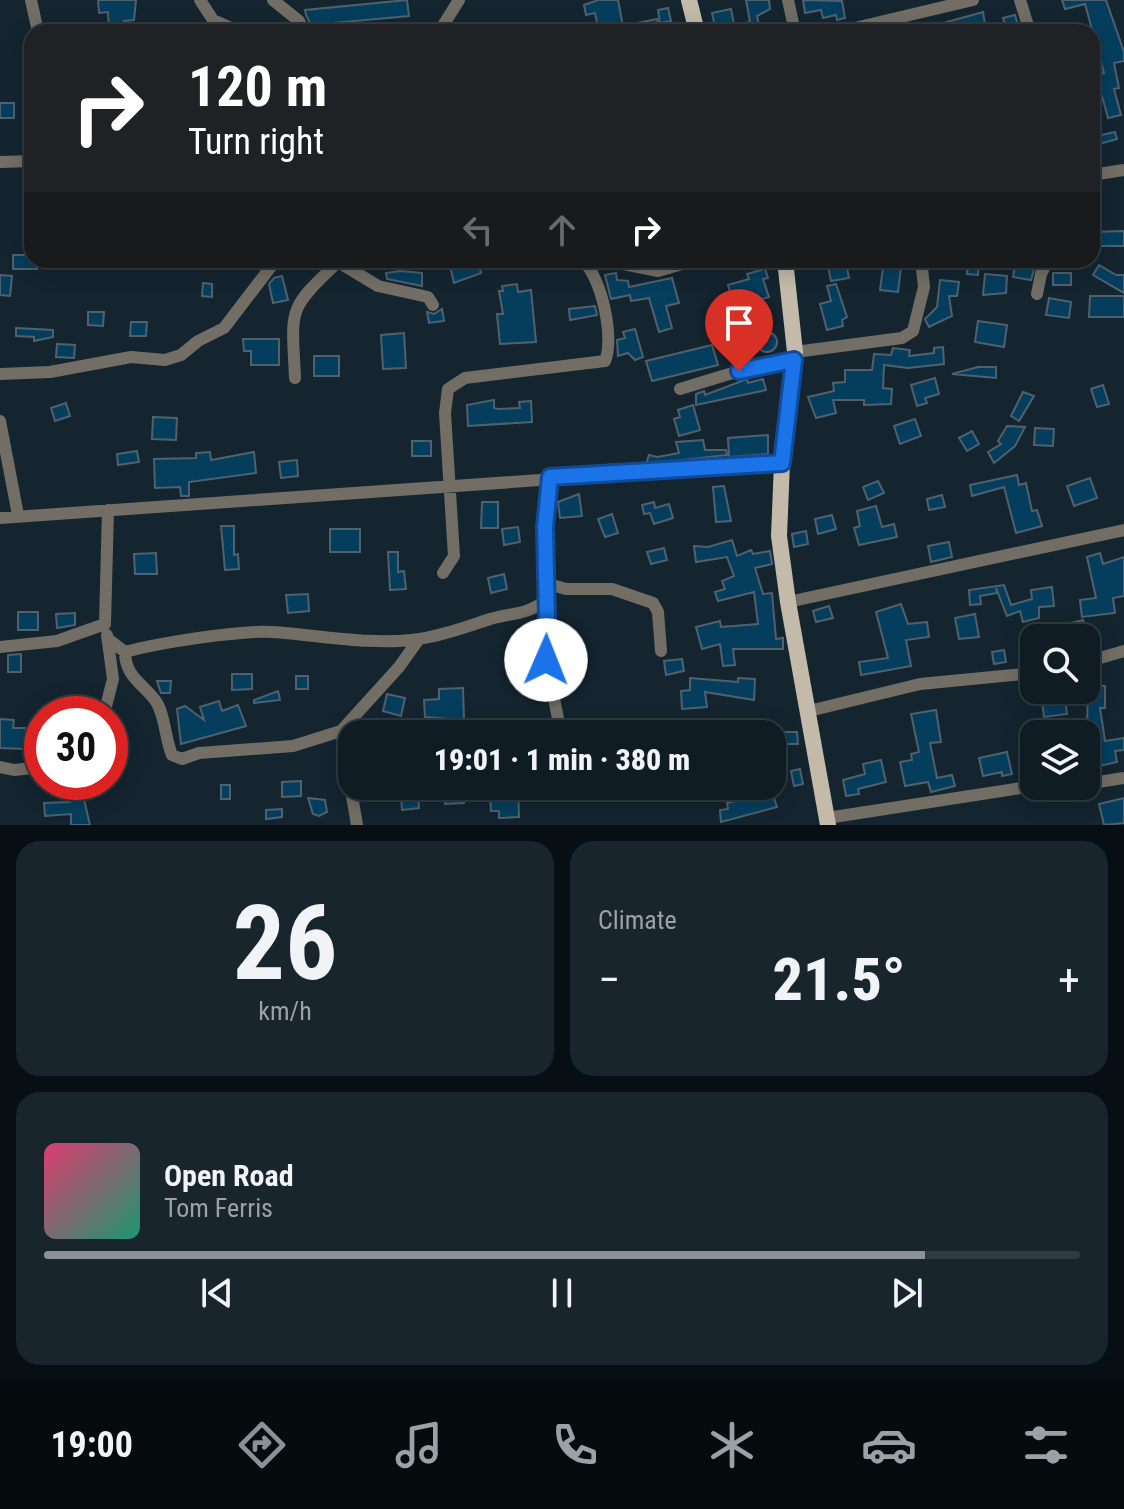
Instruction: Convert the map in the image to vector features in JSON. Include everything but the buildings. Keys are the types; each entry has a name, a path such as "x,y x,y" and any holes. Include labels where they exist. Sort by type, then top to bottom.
{"main road":[{"path":"689,0 695,24"},
{"path":"786,268 794,356 782,463 779,536 827,822"}],"street":[{"path":"31,0 36,24"},
{"path":"200,0 213,20 222,24"},
{"path":"273,0 300,24"},
{"path":"444,24 459,0"},
{"path":"788,0 793,24"},
{"path":"879,24 973,0"},
{"path":"1020,0 1028,24"},
{"path":"0,162 24,161"},
{"path":"1100,174 1124,170"},
{"path":"0,374 80,368 131,357 165,360 181,355 198,341 224,328 270,268"},
{"path":"295,378 293,321 298,302 330,268"},
{"path":"346,268 378,286 428,297 433,305"},
{"path":"443,573 454,556 445,413 448,389 465,378 605,361 609,332 590,268"},
{"path":"643,268 658,271 668,268"},
{"path":"680,389 794,356 902,338 913,331 924,287 922,268"},
{"path":"1037,294 1044,268"},
{"path":"0,421 18,515"},
{"path":"0,518 782,463"},
{"path":"550,477 545,527 547,600 542,640 560,720"},
{"path":"108,510 105,624 113,679 109,696"},
{"path":"788,602 1124,530"},
{"path":"545,583 566,589 612,589 653,603 658,612 661,651"},
{"path":"125,652 146,646 267,631 363,640 419,639 453,634 500,616 522,615 547,600"},
{"path":"0,647 57,641 105,624"},
{"path":"108,639 125,652"},
{"path":"351,720 399,667 419,639"},
{"path":"1100,658 1124,651"},
{"path":"125,652 125,663 134,680 157,702 172,755 182,759 199,753 293,746 338,732"},
{"path":"809,711 920,684 1020,674"},
{"path":"0,767 24,767"},
{"path":"1100,782 1124,778"},
{"path":"827,822 1020,788"},
{"path":"353,800 357,825"}],"route":[{"path":"546,660 542,640 547,618 545,527 550,477 782,463 794,360 739,371"}]}
